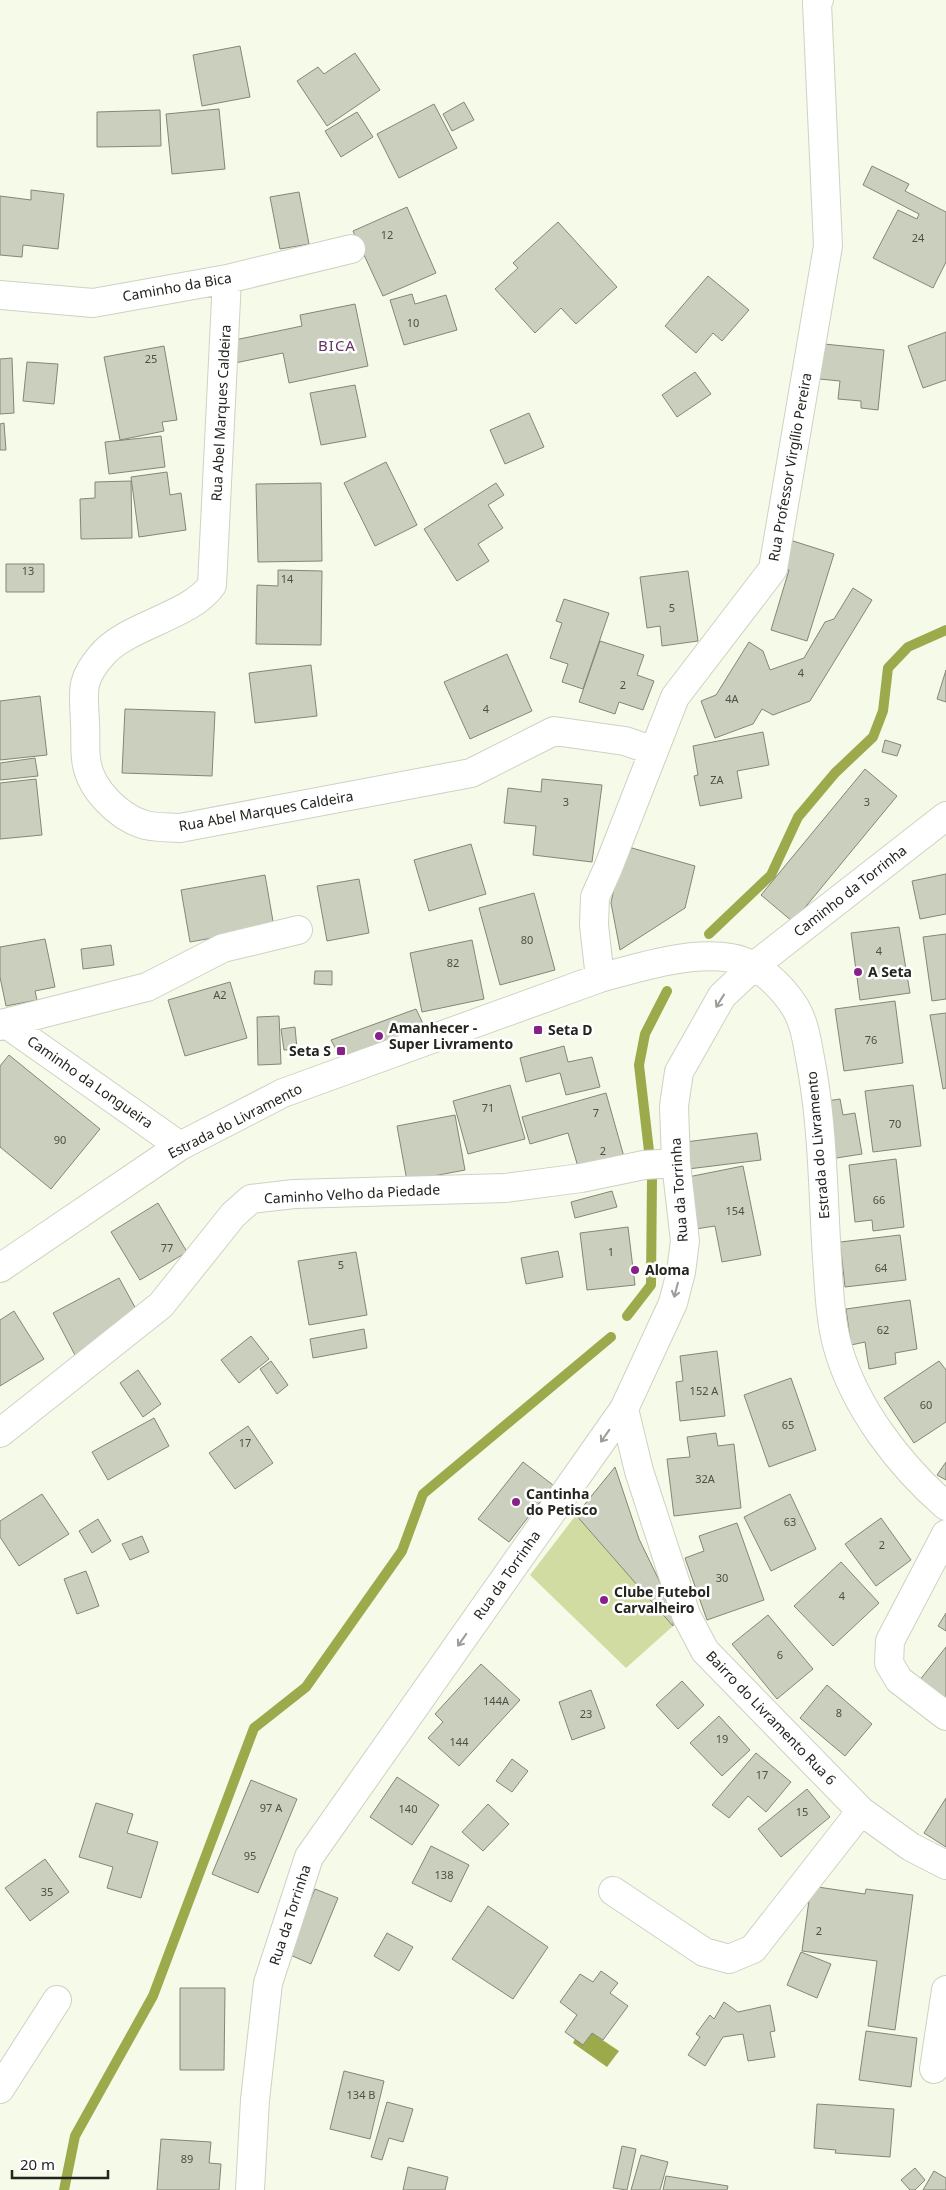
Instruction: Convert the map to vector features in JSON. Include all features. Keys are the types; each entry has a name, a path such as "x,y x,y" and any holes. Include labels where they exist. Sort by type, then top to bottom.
{"street":[{"name":"Rua Professor Virgílio Pereira","path":"600,978 594,925 595,897 675,697 773,569 828,246 819,0"},
{"name":"Caminho da Bica","path":"0,296 93,303 227,279 351,250"},
{"name":"Rua Abel Marques Caldeira","path":"227,279 212,585 207,593 195,601 130,635 102,654 84,680 87,766 98,793 117,809 142,824 180,828 471,773 554,731 625,741 654,751"},
{"name":"Caminho da Torrinha","path":"754,966 946,816"},
{"path":"2,1024 147,987 223,948 298,930"},
{"name":"Estrada do Livramento","path":"0,1268 180,1146 283,1093 600,978 646,965 705,956 731,958 754,966 775,982 795,1008 805,1032 816,1093 829,1286 838,1348 864,1411 906,1467 946,1506"},
{"name":"Rua da Torrinha","path":"250,2190 255,2100 268,1983 310,1857 624,1409 673,1303 681,1272 685,1241 676,1163 674,1106 679,1072 722,996 754,966"},
{"name":"Caminho da Longueira","path":"2,1024 180,1146"},
{"name":"Caminho Velho da Piedade","path":"0,1432 161,1305 233,1215 251,1199 294,1194 505,1188 581,1178 644,1165 676,1163"},
{"name":"Bairro do Livramento Rua 6","path":"624,1409 640,1471 686,1615 705,1651 861,1811 911,1847 946,1865"},
{"path":"946,1534 890,1641 889,1663 899,1680 946,1716"},
{"path":"613,1891 704,1952 729,1959 753,1949 861,1811"},
{"path":"934,2068 946,1990"},
{"path":"0,2089 56,2000"}],"shaded area":[{"name":"Clube Futebol Carvalheiro","path":"576,1515 673,1626 626,1668 530,1575"},
{"path":"592,2033 619,2051 607,2067 573,2043 575,2039 583,2045"}],"building":[{"path":"240,46 250,97 202,106 193,55"},
{"path":"355,53 380,90 327,126 297,81 318,67 324,74"},
{"path":"464,102 474,120 452,131 443,114"},
{"path":"434,104 457,148 399,178 377,134"},
{"path":"219,109 225,169 172,174 166,114"},
{"path":"160,110 161,146 97,147 97,112"},
{"path":"357,112 373,137 341,157 325,131"},
{"path":"872,166 909,184 905,191 946,212 946,262 933,288 873,258 898,210 917,219 919,214 863,185"},
{"path":"31,190 64,194 58,249 23,245 22,257 0,255 0,196 31,200"},
{"path":"299,192 309,244 280,249 270,197"},
{"path":"407,207 436,273 383,296 353,231"},
{"path":"558,222 617,287 576,324 561,308 535,333 495,289 518,268 513,263"},
{"path":"708,276 749,310 722,341 713,333 696,353 665,326"},
{"path":"412,294 415,304 446,295 457,330 404,345 390,300"},
{"path":"355,304 368,366 289,383 283,353 235,363 230,341 302,326 300,315"},
{"path":"946,332 946,380 923,388 908,346"},
{"path":"824,344 884,350 878,410 861,408 861,401 838,399 840,381 819,379"},
{"path":"164,346 177,420 162,422 164,431 120,440 104,357"},
{"path":"12,358 14,413 0,414 0,359"},
{"path":"27,362 58,364 54,404 23,401"},
{"path":"695,372 711,394 677,417 662,395"},
{"path":"355,385 366,437 321,445 310,393"},
{"path":"529,413 544,447 505,464 490,430"},
{"path":"4,423 6,450 0,450 0,424"},
{"path":"161,436 165,467 109,474 105,442"},
{"path":"386,462 417,525 375,546 344,483"},
{"path":"167,472 170,495 181,493 186,530 139,537 131,477"},
{"path":"131,481 132,538 81,539 80,499 95,498 95,482"},
{"path":"321,483 322,561 258,562 256,484"},
{"path":"496,483 504,495 488,505 503,528 478,544 489,561 457,581 424,529"},
{"path":"790,540 834,554 807,641 771,630 789,570 781,568"},
{"path":"6,564 44,564 44,592 6,592"},
{"path":"278,570 322,571 321,645 256,644 257,585 278,586"},
{"path":"688,571 698,641 662,646 660,626 647,628 640,577"},
{"path":"853,588 872,600 810,701 773,715 762,709 753,724 715,738 701,701 716,695 749,642 763,651 770,670 804,658 825,622 834,619"},
{"path":"564,599 609,613 583,689 562,682 568,664 550,658 562,623 556,621"},
{"path":"600,641 644,655 637,675 654,681 643,710 619,702 615,714 579,702"},
{"path":"507,654 532,711 470,739 444,682"},
{"path":"311,665 317,716 255,723 249,673"},
{"path":"946,670 946,702 937,699"},
{"path":"40,696 47,755 0,760 0,701"},
{"path":"125,709 215,712 212,776 122,773"},
{"path":"763,732 769,765 737,771 742,798 700,806 694,776 698,775 693,746"},
{"path":"885,740 901,745 897,756 882,752"},
{"path":"35,758 38,776 0,780 0,763"},
{"path":"865,769 897,796 793,922 761,895"},
{"path":"36,779 42,835 0,839 0,783"},
{"path":"542,779 602,785 592,862 533,855 536,826 504,823 508,788 541,792"},
{"path":"471,844 486,894 429,911 414,860"},
{"path":"632,848 695,866 685,908 620,950 611,903 618,870"},
{"path":"946,874 946,914 920,919 912,881"},
{"path":"265,875 274,927 190,942 181,890"},
{"path":"359,879 369,933 327,941 317,886"},
{"path":"534,893 555,970 500,985 479,908"},
{"path":"899,927 910,993 860,1000 851,933"},
{"path":"946,934 946,999 932,1001 923,937"},
{"path":"45,939 55,987 35,991 37,1000 6,1006 0,977 0,947"},
{"path":"472,940 484,999 422,1012 410,953"},
{"path":"111,945 114,965 83,969 81,949"},
{"path":"315,971 332,971 332,985 314,984"},
{"path":"230,982 247,1038 185,1056 168,1000"},
{"path":"895,1001 903,1063 844,1071 835,1009"},
{"name":"Amanhecer - Super Livramento","path":"416,1009 427,1032 343,1062 331,1040"},
{"path":"946,1013 946,1088 943,1089 930,1015"},
{"path":"279,1016 281,1064 258,1065 257,1017"},
{"path":"295,1027 297,1049 284,1050 281,1029"},
{"path":"564,1046 568,1062 592,1057 600,1087 566,1095 560,1073 526,1082 520,1058"},
{"path":"9,1055 100,1129 51,1189 0,1147 0,1066"},
{"path":"510,1085 525,1139 468,1154 453,1101"},
{"path":"913,1085 921,1146 873,1152 865,1091"},
{"path":"606,1093 626,1164 581,1177 568,1133 530,1144 522,1117"},
{"path":"840,1099 843,1115 855,1113 862,1154 830,1159 820,1102"},
{"path":"455,1115 465,1170 407,1181 397,1126"},
{"path":"757,1133 761,1160 688,1169 685,1142"},
{"path":"896,1159 904,1227 873,1231 872,1220 855,1222 849,1165"},
{"path":"743,1166 761,1255 722,1262 715,1226 689,1230 678,1179"},
{"path":"612,1191 617,1207 575,1218 571,1202"},
{"path":"158,1203 187,1252 140,1280 111,1232"},
{"path":"628,1227 635,1285 587,1290 580,1233"},
{"path":"900,1235 906,1280 845,1287 840,1242"},
{"path":"558,1251 563,1277 526,1284 521,1258"},
{"path":"356,1252 367,1315 309,1325 298,1261"},
{"path":"119,1278 137,1311 118,1321 124,1333 76,1357 53,1313"},
{"path":"910,1300 917,1349 895,1353 896,1364 869,1369 865,1342 851,1345 846,1309"},
{"path":"14,1311 44,1359 0,1386 0,1320"},
{"path":"364,1329 367,1348 313,1358 310,1339"},
{"path":"251,1336 269,1359 239,1383 221,1360"},
{"path":"717,1351 725,1416 680,1421 676,1382 683,1381 680,1356"},
{"path":"271,1361 288,1385 277,1394 260,1369"},
{"path":"939,1361 946,1370 946,1422 914,1443 884,1398"},
{"path":"138,1370 161,1404 143,1417 120,1383"},
{"path":"791,1378 816,1450 769,1467 744,1395"},
{"path":"154,1418 169,1446 108,1480 92,1452"},
{"path":"248,1426 273,1463 235,1489 209,1453"},
{"path":"716,1433 718,1446 734,1444 741,1508 674,1516 667,1459 690,1457 687,1437"},
{"name":"Cantinha do Petisco","path":"523,1462 553,1485 509,1542 478,1519"},
{"path":"946,1462 946,1480 937,1475"},
{"path":"615,1467 639,1539 674,1611 673,1626 576,1515"},
{"path":"42,1494 69,1534 19,1566 0,1537 0,1521"},
{"path":"790,1494 816,1549 771,1571 744,1517"},
{"path":"881,1518 911,1560 876,1586 845,1544"},
{"path":"98,1519 111,1541 92,1553 79,1531"},
{"path":"737,1523 764,1600 707,1620 685,1558 704,1551 699,1536"},
{"path":"142,1536 149,1552 130,1560 122,1544"},
{"path":"841,1562 879,1603 833,1646 794,1606"},
{"path":"86,1571 99,1606 77,1614 64,1579"},
{"path":"946,1613 946,1631 938,1626"},
{"path":"768,1615 813,1669 777,1699 732,1644"},
{"path":"946,1647 946,1710 915,1686"},
{"path":"481,1664 520,1700 459,1766 428,1738 443,1722 435,1714"},
{"path":"682,1681 704,1705 678,1729 656,1705"},
{"path":"827,1685 872,1724 845,1756 800,1718"},
{"path":"591,1690 605,1728 572,1740 559,1702"},
{"path":"719,1716 750,1750 722,1776 690,1743"},
{"path":"756,1753 791,1782 766,1812 748,1796 729,1818 712,1805"},
{"path":"512,1759 528,1771 512,1792 496,1781"},
{"path":"397,1777 439,1805 412,1845 370,1817"},
{"path":"251,1780 297,1799 258,1893 212,1874"},
{"path":"807,1789 830,1817 781,1857 758,1829"},
{"path":"946,1798 946,1847 924,1833"},
{"path":"96,1803 133,1814 127,1833 158,1842 141,1898 107,1888 113,1867 79,1857"},
{"path":"488,1804 509,1824 483,1851 462,1832"},
{"path":"431,1846 469,1865 451,1902 412,1883"},
{"path":"45,1859 69,1892 30,1921 5,1888"},
{"path":"811,1886 865,1894 866,1889 913,1895 895,2030 868,2026 877,1961 802,1951"},
{"path":"315,1889 338,1898 311,1964 288,1954"},
{"path":"488,1906 548,1947 513,1999 452,1959"},
{"path":"387,1933 413,1947 399,1971 374,1956"},
{"path":"801,1952 831,1964 817,1998 787,1985"},
{"path":"601,1971 618,1983 610,1993 628,2006 603,2040 592,2033 583,2045 565,2032 577,2015 560,2002 580,1974 593,1982"},
{"path":"180,1988 225,1988 224,2070 180,2070"},
{"path":"724,2002 738,2012 770,2005 775,2031 770,2032 775,2057 748,2061 743,2034 723,2037 705,2066 688,2055 700,2037 696,2034 710,2015 714,2019"},
{"path":"866,2031 917,2038 911,2087 859,2080"},
{"path":"344,2071 384,2081 370,2139 330,2129"},
{"path":"387,2102 413,2109 403,2142 389,2138 382,2160 371,2157"},
{"path":"817,2104 894,2109 890,2157 835,2153 836,2150 814,2148"},
{"path":"161,2139 211,2142 209,2163 221,2164 219,2190 157,2190"},
{"path":"622,2146 636,2149 627,2190 613,2188"},
{"path":"641,2155 668,2162 660,2190 631,2190"},
{"path":"408,2167 448,2177 445,2190 403,2190"},
{"path":"915,2168 925,2180 915,2190 910,2190 901,2180"},
{"path":"934,2171 946,2178 946,2190 923,2190"},
{"path":"666,2176 728,2186 727,2190 663,2190"}],"waterway":[{"path":"709,934 771,875 798,817 835,773 873,737 883,711 888,668 908,647 946,630"},
{"path":"627,1316 651,1285 652,1177 639,1065 645,1034 667,991"},
{"path":"64,2190 75,2136 153,1996 254,1728 306,1687 402,1551 423,1494 611,1337"}],"place":[{"name":"A Seta","path":"858,972"},
{"name":"Seta D","path":"538,1030"},
{"name":"Amanhecer - Super Livramento","path":"379,1036"},
{"name":"Seta S","path":"341,1051"},
{"name":"Aloma","path":"635,1270"},
{"name":"Cantinha do Petisco","path":"516,1502"},
{"name":"Clube Futebol Carvalheiro","path":"604,1600"}],"district":[{"name":"BICA","path":"337,346"}]}
